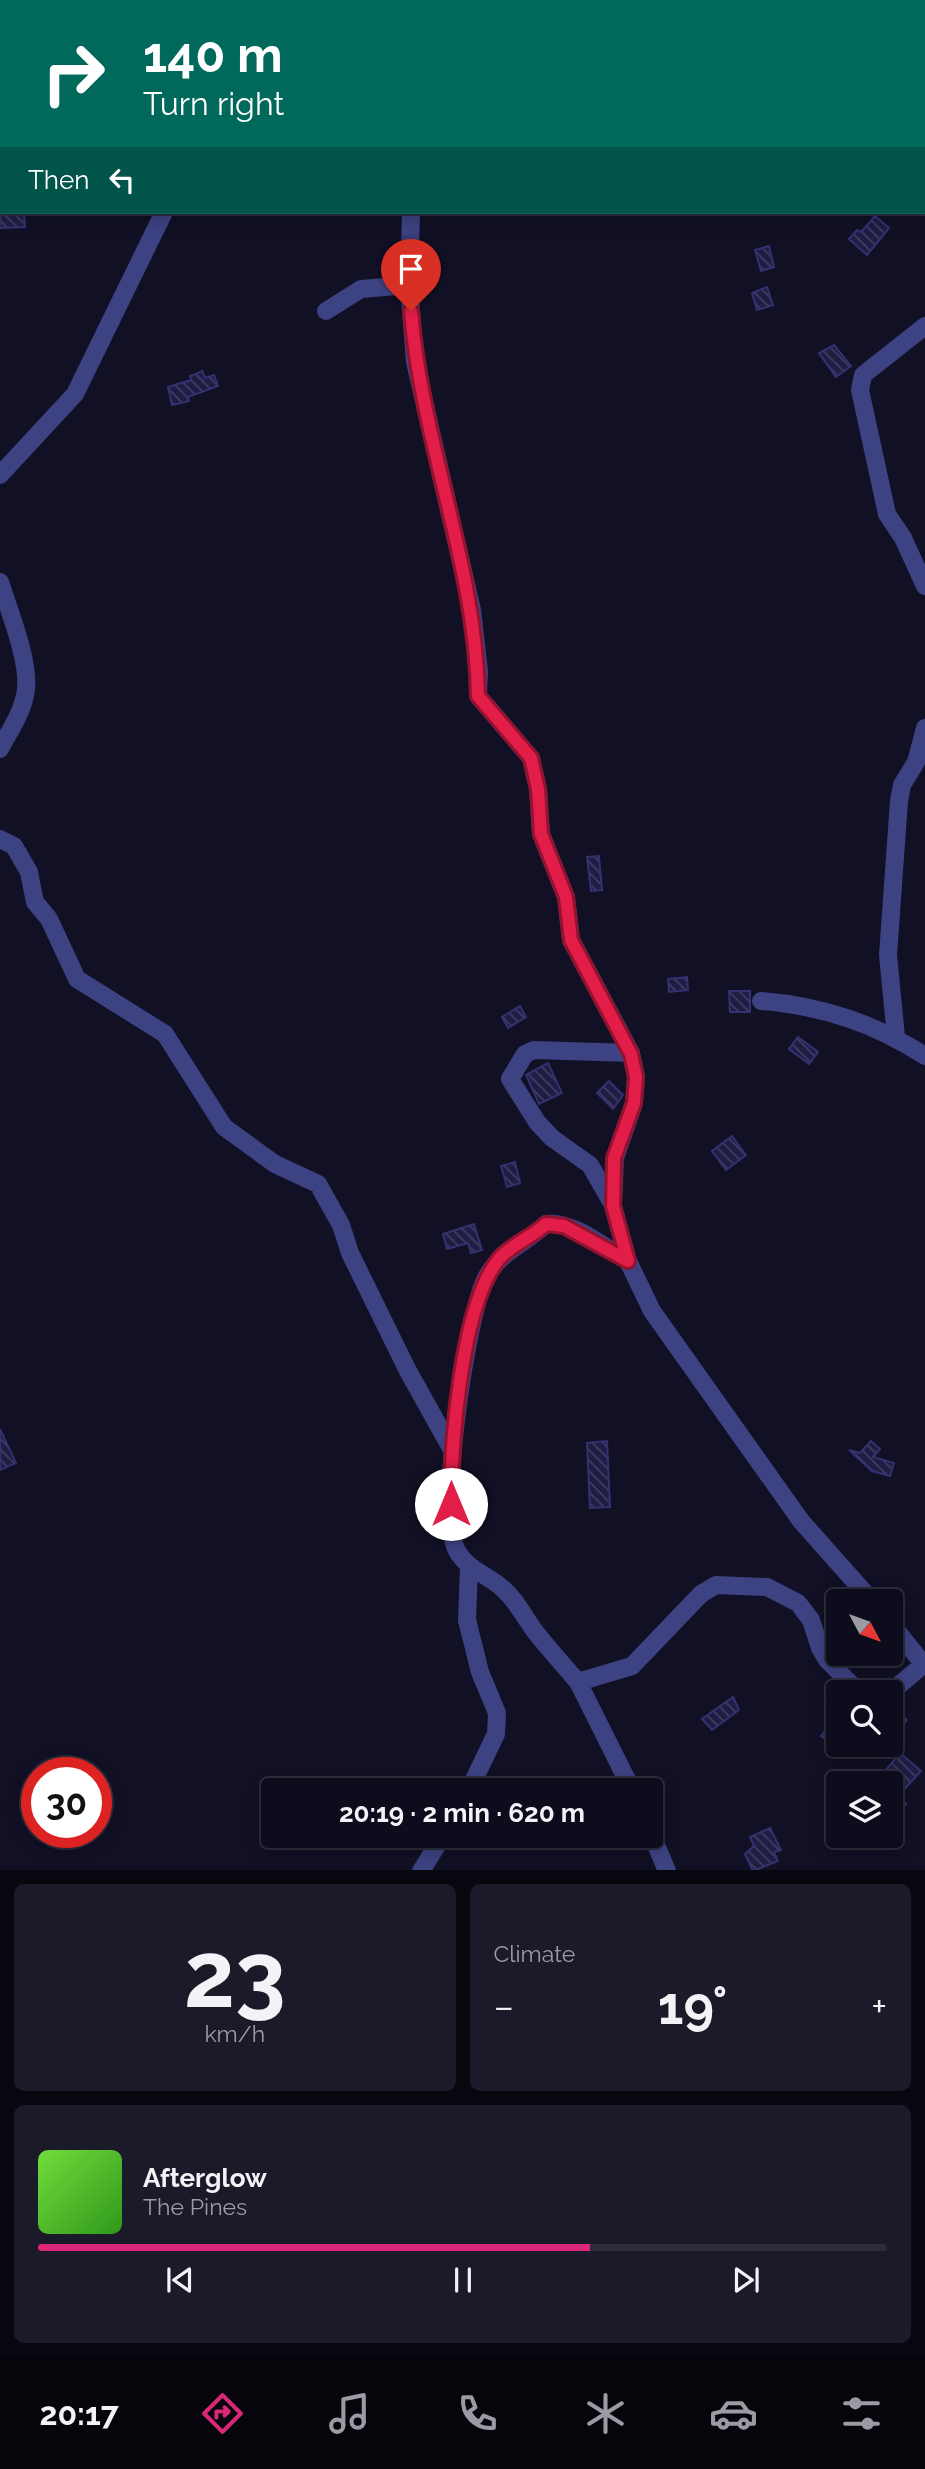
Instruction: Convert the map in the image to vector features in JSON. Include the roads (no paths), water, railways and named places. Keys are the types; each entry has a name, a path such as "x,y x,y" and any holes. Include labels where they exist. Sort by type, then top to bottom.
{"street":[{"path":"0,475 75,394 163,214"},
{"path":"411,214 409,285 415,362 472,610 479,671 478,696 531,758 538,789 541,834 566,897 571,940 631,1054 636,1077 634,1103 614,1158 613,1206"},
{"path":"326,311 360,289 409,285"},
{"path":"925,326 863,375 860,390 887,514 903,538 925,586"},
{"path":"0,582 25,673 26,689 22,708 0,749"},
{"path":"896,1037 888,955 899,801 902,785 916,762 925,728"},
{"path":"0,839 14,846 29,872 35,901 49,919 78,979 165,1034 224,1127 275,1164 318,1184 341,1225 350,1254 408,1371 452,1448"},
{"path":"761,1001 795,1004 868,1023 925,1056"},
{"path":"631,1054 534,1050 525,1054 510,1079 544,1130 590,1165 613,1206 628,1261 652,1311 801,1521 861,1589"},
{"path":"626,1778 578,1682 502,1588 469,1568 456,1550 451,1529 452,1448 476,1303 485,1279 500,1258 546,1224 553,1223 564,1226 628,1261"},
{"path":"469,1568 467,1620 480,1672 497,1713 496,1734 475,1778"},
{"path":"578,1682 632,1667 711,1586 767,1587 805,1610 827,1660 847,1680"},
{"path":"903,1639 924,1665 903,1682"},
{"path":"422,1870 435,1848"},
{"path":"657,1848 667,1870"}]}
